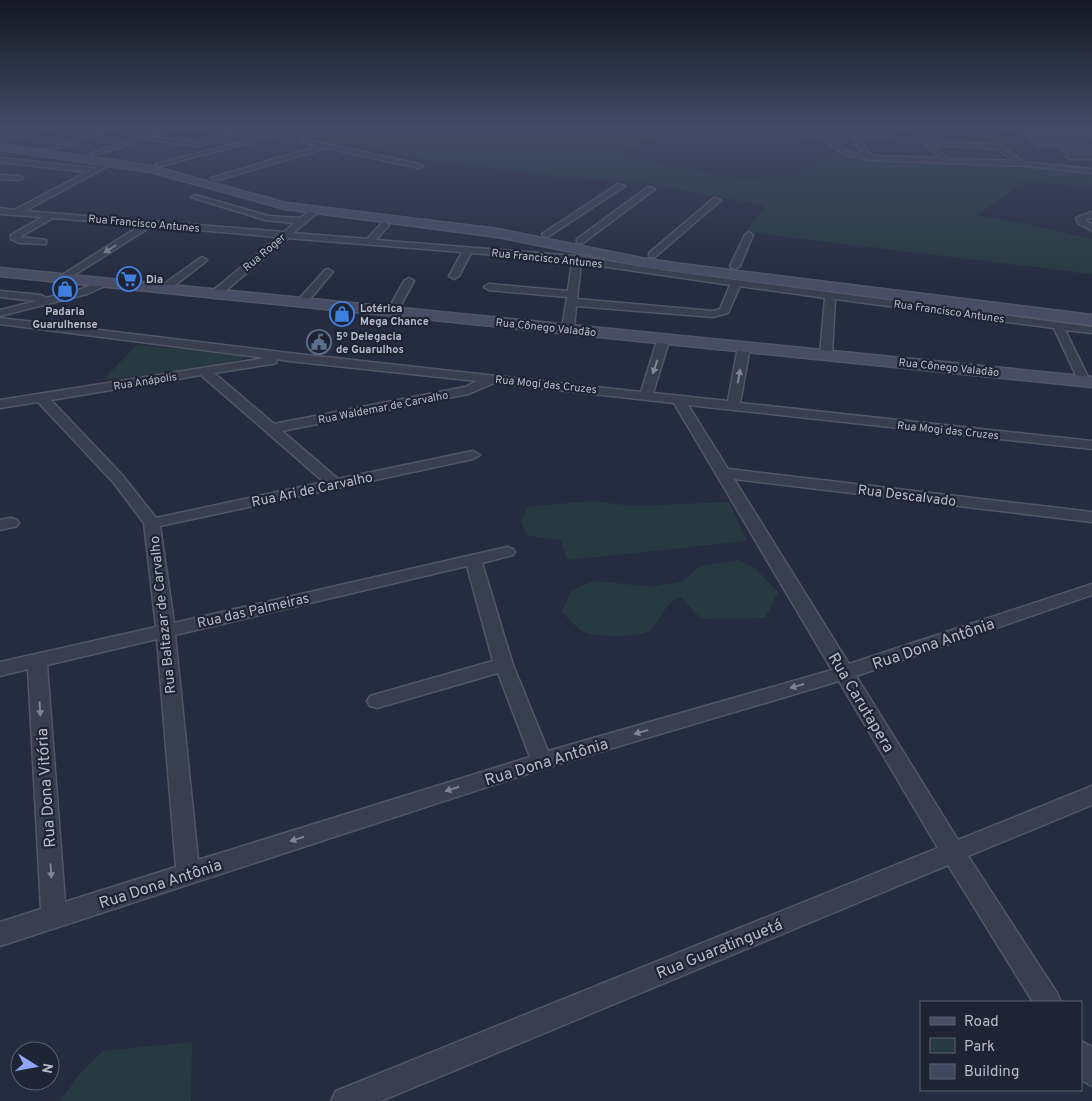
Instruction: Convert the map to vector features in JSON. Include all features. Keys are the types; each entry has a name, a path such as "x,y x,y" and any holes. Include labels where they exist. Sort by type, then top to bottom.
{"main road":[{"path":"183,177 265,201 315,210 448,225 528,238 653,264 1092,320"},
{"path":"215,178 293,200 463,219 652,255 735,266 835,286 1092,311"},
{"name":"Rua Cônego Valadão","path":"0,272 162,290 1088,381"}],"street":[{"path":"7,177 19,178"},
{"path":"0,220 79,177"},
{"path":"546,234 621,186"},
{"path":"580,241 651,189"},
{"path":"195,197 268,218 301,221"},
{"path":"652,255 717,200"},
{"name":"Rua Roger","path":"214,295 315,210"},
{"name":"Rua Francisco Antunes","path":"0,211 577,259 736,283 835,286 1058,326 1092,330"},
{"path":"43,242 19,240 14,237 52,215"},
{"path":"1092,215 1080,218 1086,225 1092,228"},
{"path":"63,279 151,224"},
{"path":"370,241 384,225"},
{"path":"735,266 749,235"},
{"path":"454,276 468,250"},
{"path":"568,329 577,259"},
{"path":"162,290 202,260"},
{"path":"300,303 328,272"},
{"path":"392,312 409,281"},
{"path":"0,313 74,294 103,283"},
{"path":"489,287 708,314 724,311 736,283"},
{"path":"74,294 127,286"},
{"path":"826,355 835,286"},
{"path":"0,294 56,299"},
{"name":"Rua Mogi das Cruzes","path":"0,321 289,357 1092,445"},
{"path":"1058,326 1088,381"},
{"path":"646,395 664,338"},
{"path":"733,406 744,346"},
{"name":"Rua Anápolis","path":"0,404 289,357"},
{"path":"205,372 334,483"},
{"name":"Rua Waldemar de Carvalho","path":"271,429 468,390 493,379"},
{"name":"Rua Baltazar de Carvalho","path":"41,397 118,480 152,523 165,630 188,874"},
{"name":"Rua Carutapera","path":"679,400 953,852 1047,1001"},
{"name":"Rua Ari de Carvalho","path":"152,523 473,455"},
{"name":"Rua Descalvado","path":"723,474 1092,518"},
{"name":"Rua das Palmeiras","path":"0,669 507,552"},
{"path":"472,560 504,666 542,761"},
{"name":"Rua Dona Antônia","path":"0,934 542,761 844,673 1092,589"},
{"name":"Rua Dona Vitória","path":"37,660 54,916"},
{"path":"377,701 504,666"},
{"name":"Rua Guaratinguetá","path":"346,1101 1092,795"},
{"path":"1082,1056 1092,1072"}],"green space":[{"path":"562,177 735,177 744,179 764,177 1092,177 1092,185 1022,183 977,215 1092,239 1092,274 745,232 766,206 640,182"},
{"path":"137,345 236,354 243,355 244,359 204,368 103,380"},
{"path":"591,501 633,506 729,502 747,541 567,560 561,540 529,536 521,523 527,507"},
{"path":"738,560 755,568 778,592 765,618 701,619 681,597 671,602 650,630 639,634 611,636 589,634 581,630 562,612 571,590 595,581 653,587 683,581 700,566"},
{"path":"192,1042 191,1101 60,1101 79,1075 103,1051"}],"place":[{"name":"Dia","path":"129,279"},
{"name":"Padaria Guarulhense","path":"65,289"},
{"name":"Lotérica Mega Chance","path":"342,314"},
{"name":"5º Delegacia de Guarulhos","path":"319,342"}]}
